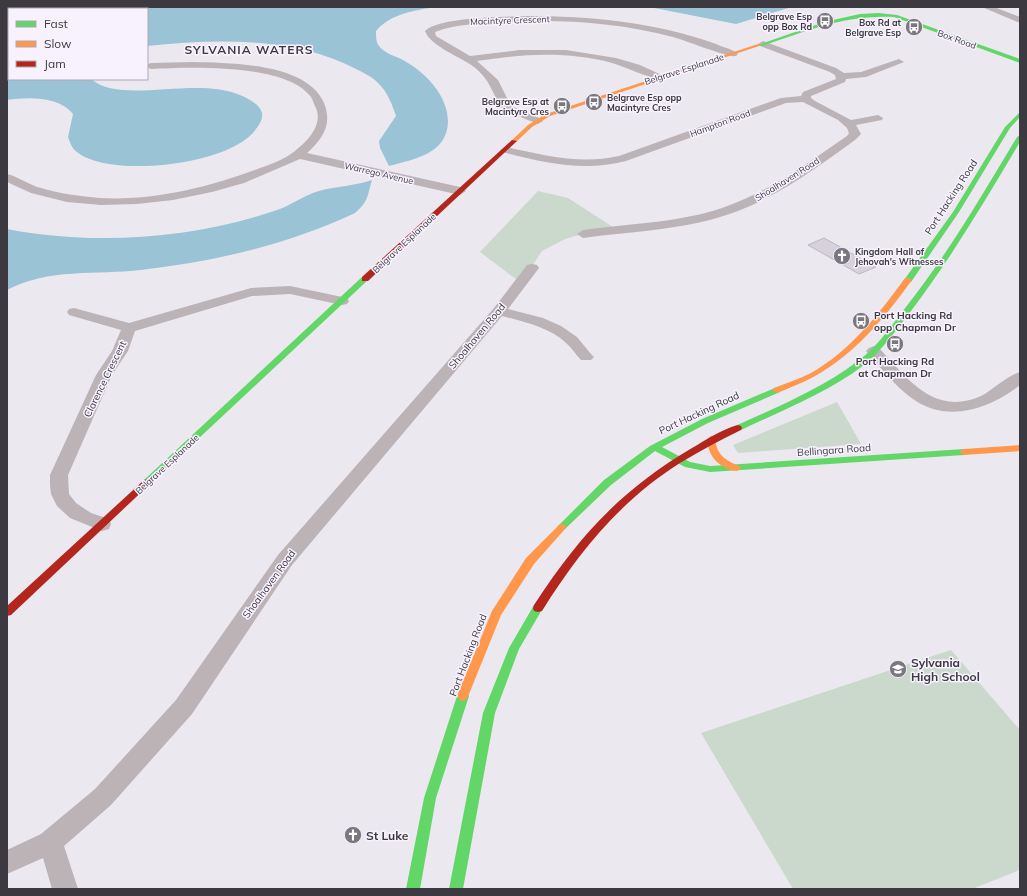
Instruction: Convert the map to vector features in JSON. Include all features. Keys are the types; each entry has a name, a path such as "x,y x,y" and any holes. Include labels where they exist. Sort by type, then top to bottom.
{"main road":[{"name":"Belgrave Esplanade","path":"7,612 538,120 566,108 840,19 888,12"},
{"name":"Box Road","path":"888,12 1020,61"},
{"name":"Port Hacking Road","path":"412,889 430,798 468,680 496,614 530,561 554,534 613,477 656,447 694,426 818,372 846,352 883,313 907,281 956,212 1008,127 1020,114"},
{"path":"456,889 489,713 514,648 559,574 594,529 640,486 676,460 711,439 825,387 863,362 913,304 977,211 1020,137"},
{"path":"711,439 711,450 714,456 736,468"},
{"name":"Bellingara Road","path":"656,447 676,460 698,469 736,468 1020,448"}],"street":[{"path":"986,7 1020,20"},
{"name":"Macintyre Crescent","path":"538,120 507,108 500,90 490,77 469,59 432,37 430,31 446,25 466,22 529,18 583,20 661,31 705,43 733,54"},
{"path":"763,44 833,70 842,76 858,76 899,62"},
{"path":"469,59 505,53 567,52 617,61 661,77"},
{"path":"7,178 35,191 65,197 108,201 179,196 216,188 249,178 298,155 321,129 324,118 323,106 319,99 302,84 291,79 271,72 224,65 179,64 151,66"},
{"path":"842,76 838,82 807,94 805,99 814,106 850,123 878,118"},
{"name":"Hampton Road","path":"506,150 571,163 603,163 622,159 785,100 805,99"},
{"name":"Shoalhaven Road","path":"583,234 685,221 726,211 753,201 776,188 851,138 855,134 850,123"},
{"name":"Warrego Avenue","path":"298,155 460,191"},
{"name":"Shoalhaven Road","path":"7,862 50,842 103,797 184,707 285,560 499,311 532,268"},
{"name":"Clarence Crescent","path":"102,524 87,520 69,508 57,487 59,475 104,375 120,351 129,328 199,306 257,292 290,290 342,301"},
{"path":"499,311 536,321 555,329 572,340 586,358"},
{"path":"74,312 129,328"},
{"path":"874,351 906,385 921,397 947,407 972,405 987,399 1020,377"},
{"path":"50,842 65,889"}],"green space":[{"path":"538,191 568,198 616,229 583,234 565,239 542,251 521,283 480,252"},
{"path":"837,402 861,444 738,453 733,445"},
{"path":"951,650 1020,730 1020,870 972,889 793,889 701,733"}],"water":[{"path":"437,7 412,11 388,20 376,31 376,37 377,43 381,48 411,65 434,85 440,94 447,112 448,122 446,133 442,141 428,153 409,161 389,166 380,148 379,141 396,116 385,91 371,77 332,58 306,50 280,45 253,42 199,42 148,46 148,8 131,8"},
{"path":"649,7 792,7 736,24"},
{"path":"7,12 8,80 93,80 105,87 123,90 211,88 232,92 254,102 259,107 262,117 256,129 243,141 223,152 198,159 170,164 142,166 116,165 93,160 74,149 68,137 73,114 67,108 43,99 24,98 7,100"},
{"path":"372,180 365,202 355,213 277,243 197,262 141,270 56,275 39,278 7,290 7,229 74,237 109,238 143,237 178,233 212,228 245,220 277,210 319,191 359,184"}],"building":[{"name":"Kingdom Hall of Jehovah's Witnesses","path":"824,238 876,267 859,274 808,245"}],"traffic: fast":[{"path":"760,45 843,18 878,15 895,16 1020,61"},
{"path":"908,280 956,212 1008,127 1020,114"},
{"path":"738,428 817,391 847,373 872,354 933,276 978,208 1020,137"},
{"path":"147,482 365,279"},
{"path":"562,527 607,483 653,448 687,429 777,390"},
{"path":"655,447 688,465 710,469 964,452"},
{"path":"456,889 489,713 514,648 538,608"},
{"path":"413,889 430,798 463,696"}],"traffic: slow":[{"path":"514,141 530,126 548,115 760,45"},
{"path":"777,390 814,374 845,352 868,330 908,280"},
{"path":"711,439 711,445 715,455 721,461 736,468"},
{"path":"964,452 1020,448"},
{"path":"463,696 496,614 530,561 562,527"}],"traffic: jam":[{"path":"365,279 514,141"},
{"path":"538,608 578,550 623,502 648,481 676,462 705,444 738,428"},
{"path":"7,612 147,482"}],"place":[{"name":"Belgrave Esp opp Box Rd","path":"825,21"},
{"name":"Box Rd at Belgrave Esp","path":"914,27"},
{"name":"Belgrave Esp opp Macintyre Cres","path":"594,102"},
{"name":"Belgrave Esp at Macintyre Cres","path":"562,106"},
{"name":"Kingdom Hall of Jehovah's Witnesses","path":"842,256"},
{"name":"Port Hacking Rd opp Chapman Dr","path":"861,321"},
{"name":"Port Hacking Rd at Chapman Dr","path":"895,344"},
{"name":"Sylvania High School","path":"898,669"},
{"name":"St Luke","path":"353,835"}],"district":[{"name":"SYLVANIA WATERS","path":"249,49"}]}
